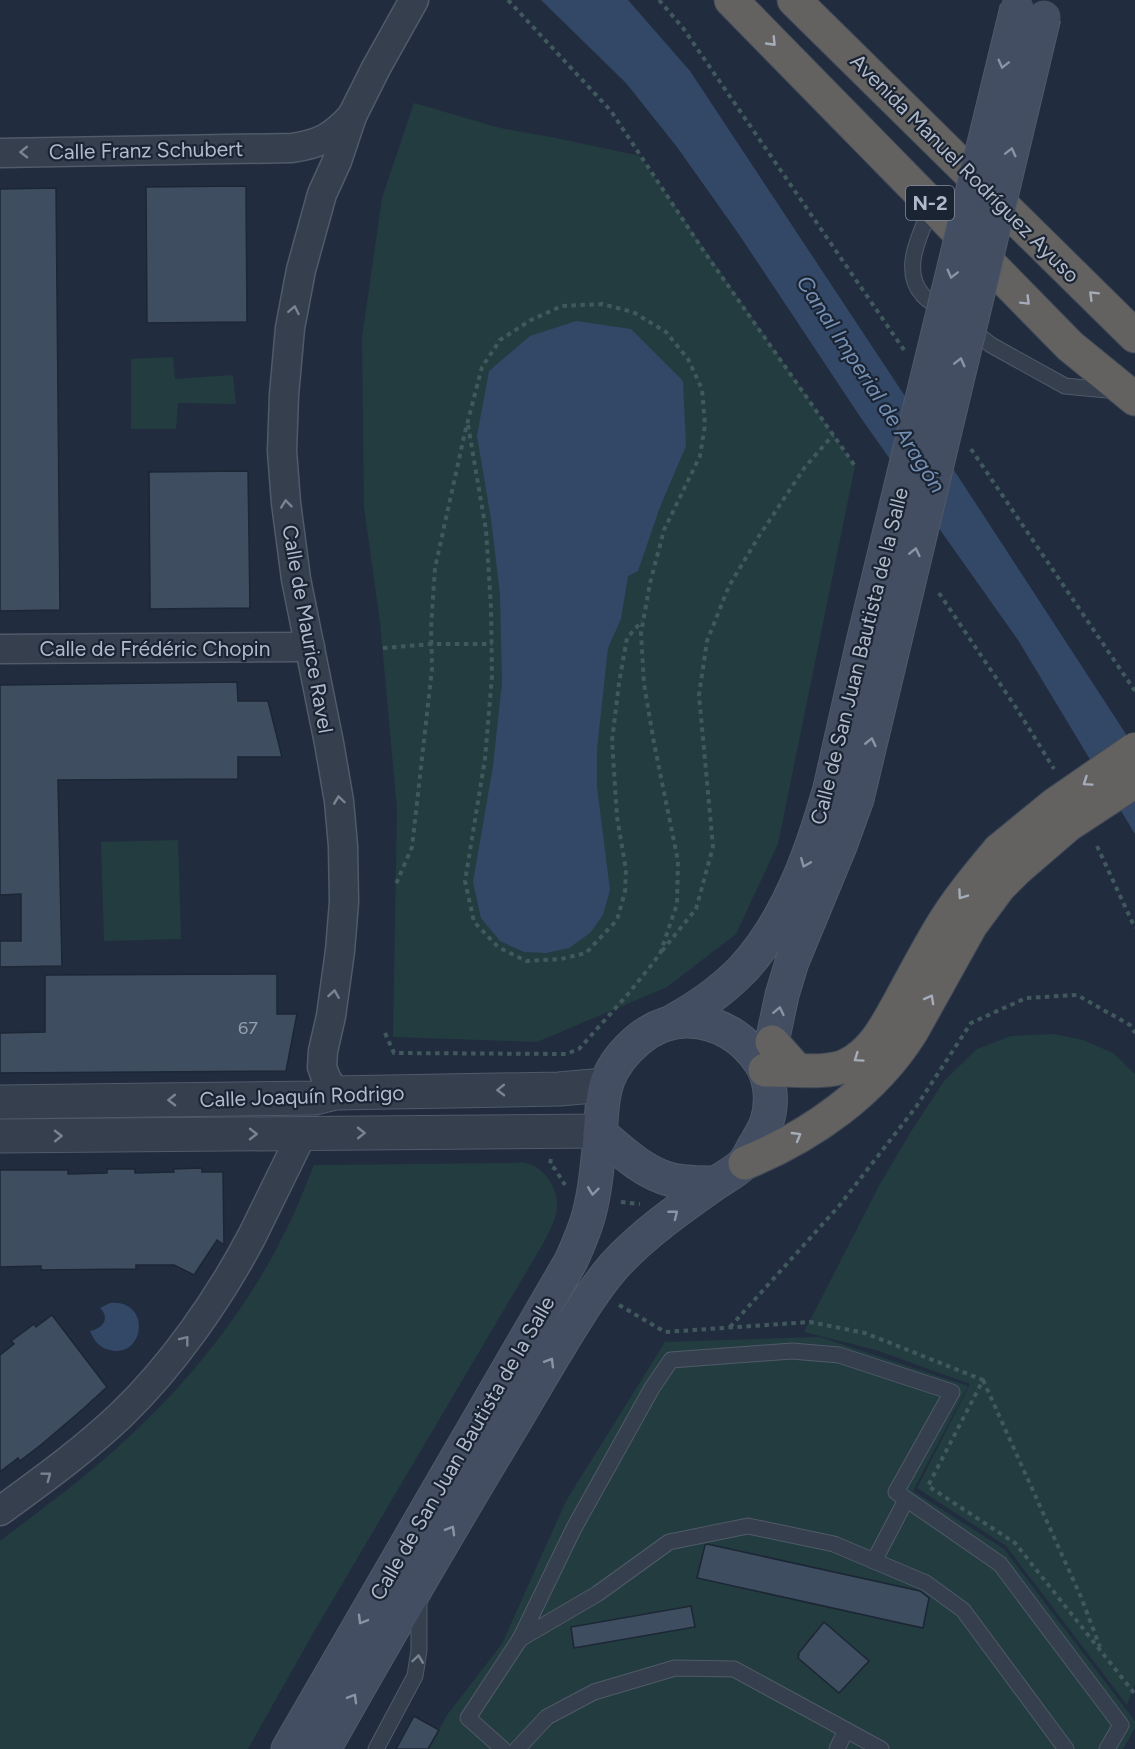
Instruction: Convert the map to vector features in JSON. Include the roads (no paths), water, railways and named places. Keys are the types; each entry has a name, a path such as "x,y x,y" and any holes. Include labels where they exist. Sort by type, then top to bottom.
{"highway":[{"name":"N-2","path":"731,0 1070,346 1121,394"},
{"name":"Avenida Manuel Rodríguez Ayuso","path":"794,0 1135,336"},
{"path":"1121,394 1135,421"},
{"path":"745,1163 766,1154 826,1119 879,1074 909,1036 971,926 999,887 1008,860 1054,805 1135,749"},
{"path":"774,1062 835,1070 854,1061 870,1049 941,927 966,889 1008,860 1068,825 1135,781"}],"main road":[{"name":"Calle de San Juan Bautista de la Salle","path":"774,1062 784,988 792,962 840,846 844,793 1032,6"},
{"name":"Calle de San Juan Bautista de la Salle","path":"675,1020 698,1007 724,987 759,949 784,910 801,873 820,821 844,793"},
{"path":"675,1020 705,1023 731,1033 774,1062 767,1122 745,1163 715,1183 673,1180 655,1174 640,1166 600,1132 605,1085 617,1063 633,1044 653,1030 675,1020"},
{"name":"Calle de San Juan Bautista de la Salle","path":"288,1749 571,1262 590,1210 600,1132"},
{"name":"Calle de San Juan Bautista de la Salle","path":"324,1749 503,1440 595,1291 638,1243 715,1183"}],"street":[{"name":"Calle de Maurice Ravel","path":"324,1086 323,1051 331,1016 344,902 343,846 339,801 296,579 286,503 282,451 284,395 291,328 302,270 322,194 337,161 352,116 414,0"},
{"name":"Calle Franz Schubert","path":"0,153 302,154 310,146 332,135 352,116"},
{"name":"Calle de Maurice Ravel","path":"302,154 321,176 322,194"},
{"name":"Calle de Frédéric Chopin","path":"0,649 310,647"},
{"name":"Calle Joaquín Rodrigo","path":"0,1102 324,1086 559,1089 605,1085"},
{"name":"Calle Joaquín Rodrigo","path":"0,1136 600,1132"},
{"name":"Calle de Maurice Ravel","path":"0,1511 68,1461 103,1431 159,1374 224,1285 252,1237 302,1134"}],"lane":[{"path":"932,205 914,256 913,276 922,294 991,345 1065,386 1121,394"},
{"name":"Calle de Maurice Ravel","path":"302,1134 324,1086"},
{"path":"503,1749 468,1718 520,1639 574,1528 652,1388 671,1360 792,1351 839,1355 952,1392 896,1492 1000,1564 1121,1725 1107,1749"},
{"path":"874,1561 906,1500"},
{"path":"520,1639 597,1594 669,1542 748,1526 834,1544 927,1583 963,1610 1066,1749"},
{"path":"376,1749 415,1676 420,1650 419,1584"},
{"path":"517,1749 547,1717 594,1692 675,1668 734,1669 881,1749"},
{"path":"837,1749 846,1730"}],"water":[{"name":"Canal Imperial de Aragón","path":"541,0 628,0 690,71 1135,748 1135,834 1018,640 861,418 738,233 677,147 626,83"},
{"path":"576,321 631,329 683,381 686,446 660,507 638,571 628,576 621,619 608,648 597,749 597,787 610,890 603,915 590,933 569,948 546,953 524,952 500,941 481,918 473,882 493,766 502,683 500,594 491,519 477,436 489,371 530,336"},
{"path":"110,1303 123,1304 133,1310 138,1318 139,1328 136,1338 131,1346 122,1350 110,1350 103,1347 90,1331 104,1323 105,1316 100,1308"}]}
